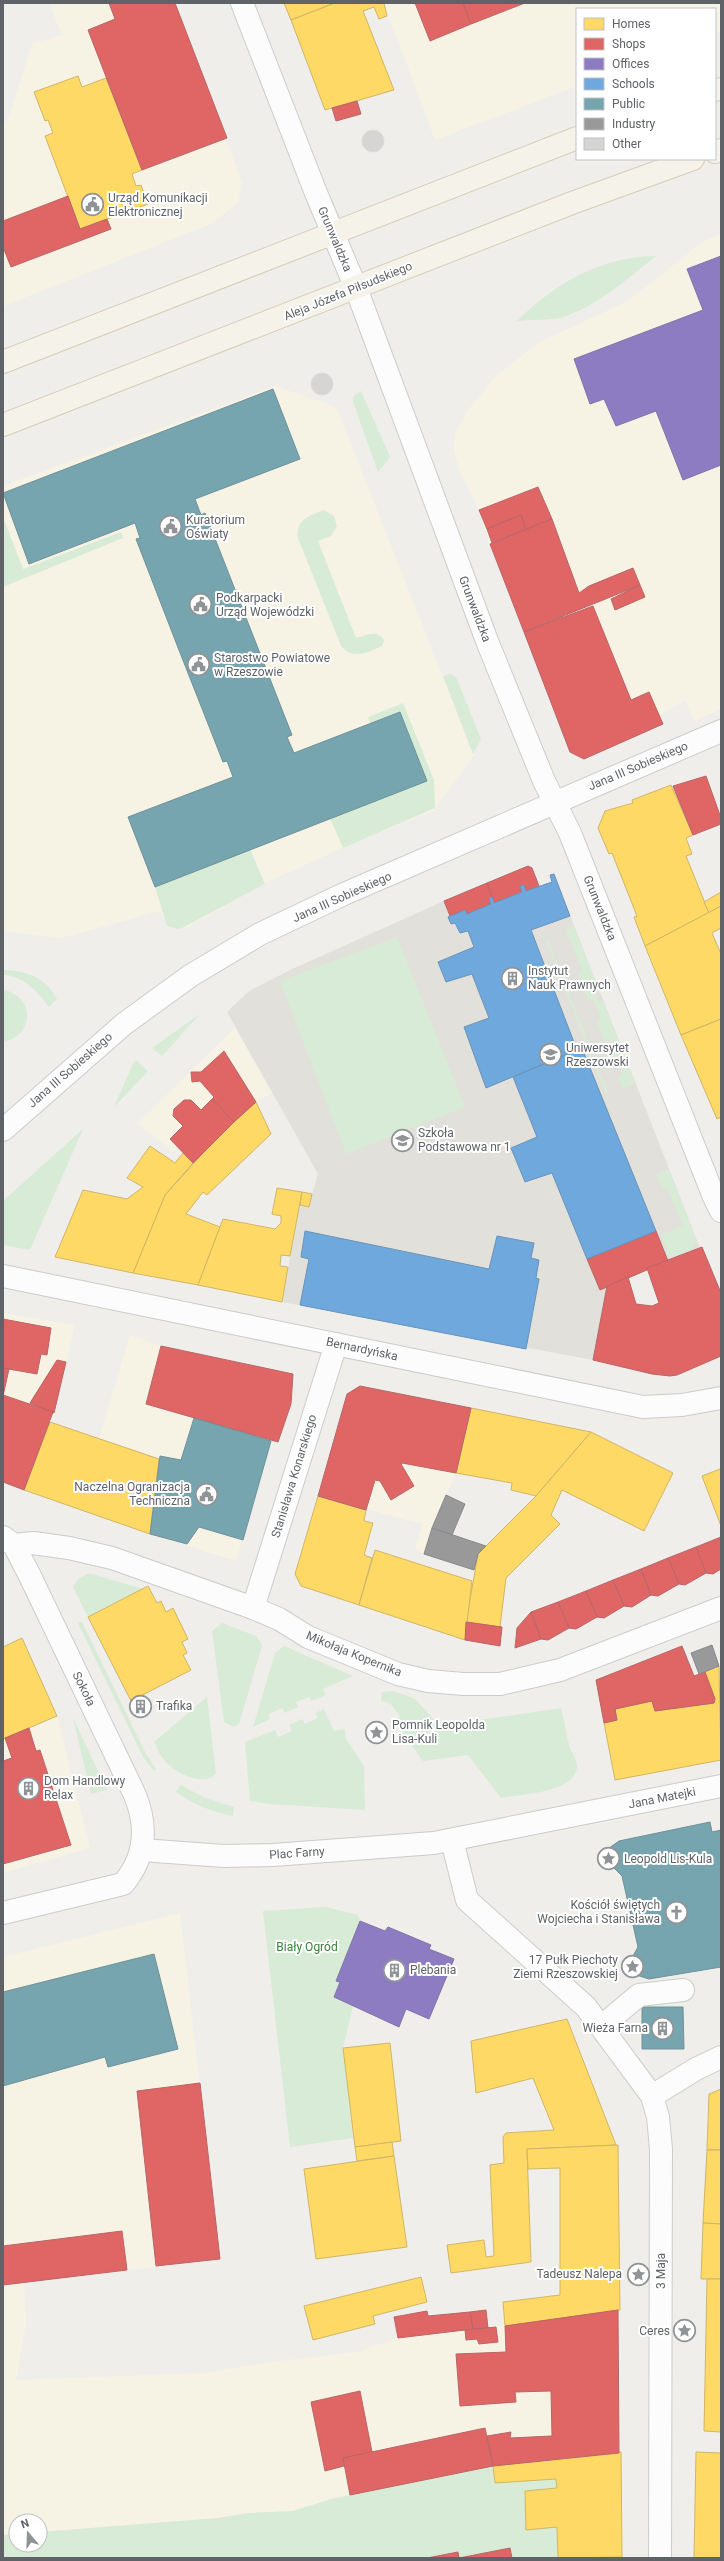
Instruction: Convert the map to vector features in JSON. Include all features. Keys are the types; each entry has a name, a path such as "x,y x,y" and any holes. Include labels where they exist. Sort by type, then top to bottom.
{"main road":[{"path":"3,362 576,138"},
{"name":"Aleja Józefa Piłsudskiego","path":"3,425 572,203 691,160"}],"street":[{"name":"Grunwaldzka","path":"242,3 316,193 356,288 487,641 544,781 556,802 570,833 714,1197 721,1210"},
{"name":"Jana III Sobieskiego","path":"3,1130 124,1024 207,965 260,934 344,894 721,731"},
{"name":"Bernardyńska","path":"3,1276 643,1407 682,1405 721,1398"},
{"name":"Stanisława Konarskiego","path":"253,1608 336,1344"},
{"name":"Mikołaja Kopernika","path":"9,1541 33,1542 70,1548 112,1558 253,1608 279,1619 308,1637 398,1674 428,1681 463,1684 500,1684 560,1670 721,1608"},
{"name":"Sokoła","path":"9,1541 141,1809 142,1850"},
{"name":"Jana Matejki","path":"603,1810 721,1786"},
{"name":"Plac Farny","path":"142,1850 224,1856 267,1855 452,1840 603,1810"},
{"name":"3 Maja","path":"452,1840 467,1900 586,2007 602,2026 652,2096 658,2116 661,2149 660,2558"},
{"path":"3,1913 123,1884 135,1870 142,1850"},
{"path":"602,2026 639,1995 683,1990"},
{"path":"652,2096 696,2069 721,2057"}],"shaded area":[{"path":"49,3 175,3 242,182 238,203 211,224 3,306 3,123 8,120 32,44 62,35"},
{"path":"384,3 721,3 721,30 716,32 716,8 576,8 576,86 435,140"},
{"path":"721,234 721,709 694,721 685,700 584,759 570,752 490,544 479,510 459,469 454,450 455,435 468,410 497,375 540,342 628,301 704,241"},
{"path":"275,386 336,407 474,755 434,810 349,845 270,881 187,927 169,927 160,911 61,938 3,931 3,486"},
{"name":"Szkoła Podstawowa nr 1","path":"554,874 700,1248 607,1286 593,1360 282,1302 302,1192 312,1194 318,1174 227,1012 249,991 290,970 444,901 450,916 552,882 550,875"},
{"path":"235,1028 272,1093 256,1102 224,1130 193,1163 178,1147 173,1152 138,1123"},
{"path":"3,1313 75,1325 54,1413 24,1490 3,1482"},
{"path":"130,1335 161,1346 293,1374 288,1415 278,1442 271,1441 236,1561 150,1534 159,1459 99,1439"},
{"path":"359,1386 471,1408 456,1473 432,1528 424,1554 415,1549 422,1524 318,1496 347,1394"},
{"name":"Dom Handlowy Relax","path":"57,1716 90,1848 3,1873 3,1739"},
{"path":"180,1913 220,2259 24,2283 26,2324 16,2380 203,2373 271,2362 357,2352 398,2338 618,2310 619,2453 493,2466 331,2499 293,2511 248,2513 218,2518 48,2531 48,2513 8,2513 8,2535 3,2535 3,1957"}],"green space":[{"path":"656,256 612,291 576,312 558,318 517,321 547,295 580,275 616,261"},
{"path":"361,391 390,457 378,472 353,402 354,396"},
{"path":"324,510 334,516 337,526 331,536 318,541 356,638 368,634 375,634 384,640 382,646 366,653 350,653 341,646 298,538 301,523 309,516"},
{"path":"3,517 23,569 121,532 123,538 3,587"},
{"path":"450,674 456,677 481,739 473,754 443,676"},
{"path":"403,703 434,780 435,808 343,848 330,818 427,781 400,712 370,723 368,717"},
{"path":"250,849 265,884 184,927 178,929 167,926 155,887"},
{"path":"574,926 598,987 594,987 594,993 600,1003 602,999 635,1084 623,1088 618,1076 622,1073 618,1062 613,1064 609,1053 614,1051 610,1040 605,1042 597,1022 601,1020 593,998 588,1000 578,972 582,970 566,930"},
{"path":"397,937 465,1107 346,1154 280,981"},
{"path":"547,938 608,1093 606,1094 545,939"},
{"path":"3,970 20,972 34,977 47,986 57,999 49,1007 30,986 18,978 3,975"},
{"path":"3,990 14,993 21,999 26,1007 27,1016 26,1024 21,1032 14,1038 3,1042"},
{"path":"200,1014 162,1056 152,1048"},
{"path":"136,1060 148,1071 114,1107 133,1064"},
{"path":"83,1129 30,1250 3,1245 3,1201"},
{"path":"669,1169 697,1242 693,1244 694,1248 670,1258 661,1235 683,1226 667,1188 662,1189 656,1174"},
{"path":"87,1574 92,1574 143,1589 88,1617 73,1587 78,1579"},
{"path":"82,1622 146,1754 156,1769 154,1771 143,1757 78,1623"},
{"path":"222,1623 256,1636 262,1646 239,1724 234,1727 224,1722 212,1631"},
{"path":"284,1646 353,1676 323,1689 326,1695 312,1701 309,1697 296,1702 298,1707 285,1713 282,1708 269,1714 270,1719 253,1727 275,1653"},
{"path":"393,1691 415,1699 440,1726 561,1708 569,1745 577,1765 575,1774 559,1787 534,1793 501,1798 468,1755 423,1761 395,1722 400,1716 390,1703 381,1701 382,1692"},
{"path":"207,1697 216,1774 210,1778 197,1779 182,1774 170,1766 162,1757 154,1742"},
{"path":"324,1709 334,1731 345,1729 346,1739 364,1766 365,1810 270,1804 250,1801 245,1742 275,1730 278,1737 292,1731 289,1725 302,1719 305,1724 318,1718 315,1713"},
{"path":"73,1718 107,1790 91,1794"},
{"path":"181,1785 205,1798 234,1807 233,1816 203,1807 182,1796 176,1792"},
{"name":"Biały Ogród","path":"326,1907 358,1915 360,1921 336,1981 340,1982 334,1997 353,2006 343,2048 353,2138 290,2147 263,1911"},
{"path":"621,2452 622,2557 3,2558 3,2535 8,2535 8,2553 48,2553 48,2531 218,2518 248,2513 293,2511 331,2499 493,2466"}],"building: Homes":[{"path":"284,3 335,3 291,20"},
{"path":"335,3 384,3 387,16 379,19 374,7 363,11 394,90 325,110 291,20"},
{"path":"78,76 82,87 106,78 142,170 132,174 136,186 141,185 148,204 80,229 45,136 53,133 48,120 45,121 34,92"},
{"path":"671,785 693,835 686,838 692,854 686,856 709,913 645,946 634,917 637,916 612,853 609,854 598,828 605,811 633,803 632,800"},
{"path":"721,892 721,906 709,913 704,902"},
{"path":"721,906 721,928 712,933 721,954 721,1019 681,1035 645,946"},
{"path":"721,1019 721,1117 717,1119 681,1035"},
{"path":"256,1102 271,1134 207,1195 203,1192 186,1214 220,1227 198,1285 133,1273 165,1195 224,1130"},
{"path":"150,1146 175,1163 183,1153 193,1163 165,1195 133,1273 55,1257 83,1190 127,1199 143,1187 127,1178"},
{"path":"277,1188 302,1192 290,1256 281,1255 280,1266 288,1267 282,1302 198,1285 223,1219 275,1229 281,1223 281,1216 272,1214"},
{"path":"302,1192 312,1194 309,1207 300,1205"},
{"path":"471,1408 591,1432 536,1496 511,1490 512,1483 456,1473"},
{"path":"50,1422 159,1459 150,1534 24,1490"},
{"path":"591,1432 673,1473 644,1531 562,1490 551,1515 560,1524 506,1578 500,1627 466,1622 478,1554 536,1496"},
{"path":"721,1469 721,1526 702,1476"},
{"path":"318,1496 366,1510 364,1521 373,1523 364,1555 372,1558 359,1605 301,1586 295,1574"},
{"path":"375,1550 472,1581 465,1640 359,1605"},
{"path":"148,1586 157,1603 161,1601 166,1612 173,1608 188,1639 182,1642 187,1653 183,1655 191,1670 131,1701 88,1617"},
{"path":"22,1638 57,1716 3,1739 3,1647"},
{"path":"719,1666 721,1760 615,1780 604,1723 617,1720 615,1709 652,1701 655,1711 714,1703 715,1699 705,1672"},
{"path":"567,2019 616,2145 527,2149 531,2262 451,2273 447,2245 484,2240 486,2257 494,2256 490,2165 504,2163 503,2137 506,2133 554,2130 533,2078 476,2093 471,2041"},
{"path":"390,2043 401,2141 355,2147 343,2048"},
{"path":"721,2089 721,2150 707,2150 709,2094"},
{"path":"392,2142 394,2156 357,2161 355,2147"},
{"path":"618,2145 620,2310 505,2326 503,2302 560,2295 560,2168 528,2169 527,2149"},
{"path":"707,2150 721,2150 721,2224 703,2223"},
{"path":"394,2156 407,2247 316,2259 304,2169"},
{"path":"703,2223 721,2224 721,2279 701,2279"},
{"path":"421,2277 427,2302 373,2316 375,2324 313,2340 304,2306"},
{"path":"707,2279 721,2279 721,2432 704,2431"},
{"path":"621,2452 622,2557 558,2558 557,2527 526,2530 525,2491 557,2488 556,2479 495,2483 493,2466"},
{"path":"696,2452 721,2453 721,2558 694,2558"}],"building: Shops":[{"path":"109,3 175,3 227,138 142,170 88,30 115,19"},
{"path":"415,3 463,3 471,24 430,41"},
{"path":"463,3 525,3 471,24"},
{"path":"357,101 361,114 336,121 332,108"},
{"path":"68,196 80,229 107,219 111,229 11,267 3,247 3,221"},
{"path":"538,487 552,519 526,529 521,515 487,529 479,510"},
{"path":"521,515 526,529 492,543 487,529"},
{"path":"552,519 579,593 589,586 633,568 640,585 524,632 490,544"},
{"path":"640,585 645,597 615,610 611,599"},
{"path":"593,606 631,700 649,692 663,724 584,759 570,752 524,632"},
{"path":"706,776 721,818 721,824 693,835 673,786"},
{"path":"528,866 532,868 539,886 526,891 524,885 520,886 522,892 494,903 487,883"},
{"path":"487,883 492,897 489,898 491,904 467,914 465,910 450,916 444,901"},
{"path":"224,1051 256,1102 234,1122 212,1099 214,1097 200,1081 192,1082 191,1072 201,1072"},
{"path":"212,1099 234,1122 193,1163 170,1139 183,1126 173,1116 174,1109 184,1100 191,1100 201,1110"},
{"path":"656,1231 668,1261 600,1290 587,1259"},
{"path":"702,1247 721,1293 721,1356 677,1375 670,1376 652,1374 593,1360 607,1286 628,1277 636,1304 652,1306 659,1303 647,1268"},
{"path":"3,1319 51,1328 47,1355 41,1354 37,1374 3,1368"},
{"path":"161,1346 293,1374 291,1404 278,1442 146,1404"},
{"path":"57,1360 66,1362 54,1413 30,1403"},
{"path":"3,1368 9,1369 3,1396"},
{"path":"360,1386 471,1408 456,1473 402,1463 401,1464 414,1486 391,1500 380,1481 375,1480 366,1510 318,1496 347,1394"},
{"path":"3,1395 53,1412 24,1490 3,1482"},
{"path":"721,1537 721,1569 713,1574 706,1573 696,1547"},
{"path":"696,1547 706,1573 685,1585 679,1584 668,1558"},
{"path":"668,1558 679,1584 658,1596 651,1595 641,1569"},
{"path":"641,1569 651,1595 632,1607 624,1606 613,1580"},
{"path":"613,1580 624,1606 604,1618 597,1617 586,1591"},
{"path":"586,1591 597,1617 576,1629 569,1628 558,1602"},
{"path":"558,1602 569,1628 548,1640 541,1639 531,1612"},
{"path":"531,1612 541,1639 515,1648 517,1628"},
{"path":"466,1622 502,1627 500,1646 465,1640"},
{"path":"682,1646 694,1676 705,1672 715,1699 714,1703 655,1711 652,1701 615,1709 617,1720 604,1723 596,1680"},
{"name":"Trafika","path":"140,1701 144,1703 146,1707 144,1711 140,1713 136,1711 134,1707 136,1703"},
{"name":"Dom Handlowy Relax","path":"29,1728 36,1751 40,1750 71,1845 3,1864 3,1761 12,1758 5,1738"},
{"path":"200,2083 220,2259 156,2266 137,2091"},
{"path":"122,2231 127,2270 3,2285 3,2246"},
{"path":"486,2310 488,2328 473,2329 470,2312"},
{"path":"618,2310 619,2453 493,2466 487,2436 511,2432 510,2438 552,2436 551,2391 515,2392 516,2402 460,2406 456,2354 506,2352 505,2326"},
{"path":"427,2311 428,2316 470,2312 473,2329 398,2338 394,2317"},
{"path":"496,2327 498,2342 479,2344 477,2339 466,2340 465,2330"},
{"path":"360,2391 372,2452 343,2458 344,2466 325,2471 311,2402"},
{"path":"485,2428 493,2466 350,2495 343,2458"},
{"path":"510,2548 512,2558 459,2558"},
{"path":"458,2552 459,2558 427,2558"}],"building: Offices":[{"path":"721,256 721,465 683,480 656,411 616,426 604,399 590,404 574,359 703,310 687,269"},
{"name":"Plebania","path":"360,1921 385,1931 388,1927 431,1945 429,1949 454,1959 429,2019 406,2009 399,2027 334,1997 340,1982 336,1981"}],"building: Schools":[{"name":"Instytut Nauk Prawnych","path":"554,874 570,916 531,930 577,1050 486,1088 464,1027 489,1018 472,974 446,982 438,962 474,947 468,931 460,933 455,923 451,924 448,917 465,910 467,914 491,904 489,898 492,897 494,903 522,892 520,886 524,885 526,891 552,882 550,875"},
{"path":"582,1048 656,1231 587,1259 552,1173 525,1182 511,1148 537,1137 513,1077"},
{"path":"305,1231 489,1269 497,1236 534,1243 531,1258 539,1260 536,1278 539,1279 526,1349 300,1305 309,1259 301,1257"}],"building: Public":[{"name":"Podkarpacki Urząd Wojewódzki","path":"273,389 300,459 195,499 201,515 205,513 292,735 287,737 294,753 400,712 427,781 155,887 128,817 233,777 227,761 223,762 136,539 140,538 135,523 29,564 3,493"},
{"name":"Naczelna Ogranizacja Techniczna","path":"194,1418 271,1441 243,1540 199,1527 187,1544 150,1534 160,1456 181,1460"},
{"name":"Kościół świętych Wojciecha i Stanisława","path":"710,1822 712,1832 721,1830 721,1967 649,1979 633,1974 633,1956 638,1947 622,1876 614,1868 605,1851 619,1841"},
{"path":"154,1954 178,2049 108,2067 105,2057 3,2086 3,1992"},
{"name":"Wieża Farna","path":"642,2007 683,2007 684,2049 642,2049"}],"building: Industry":[{"path":"446,1495 465,1504 452,1535 432,1528"},
{"path":"432,1528 486,1546 478,1554 474,1570 424,1554"},
{"path":"712,1645 719,1666 699,1674 691,1653"}],"building: Other":[{"path":"373,130 381,133 384,141 381,149 373,152 365,149 362,141 365,133"},
{"path":"322,373 330,376 333,384 330,392 322,395 314,392 311,384 314,376"}],"place":[{"name":"Urząd Komunikacji Elektronicznej","path":"93,205"},
{"name":"Kuratorium Oświaty","path":"170,527"},
{"name":"Podkarpacki Urząd Wojewódzki","path":"201,605"},
{"name":"Starostwo Powiatowe w Rzeszowie","path":"198,665"},
{"name":"Instytut Nauk Prawnych","path":"512,978"},
{"name":"Uniwersytet Rzeszowski","path":"550,1055"},
{"name":"Szkoła Podstawowa nr 1","path":"403,1140"},
{"name":"Naczelna Ogranizacja Techniczna","path":"206,1494"},
{"name":"Trafika","path":"140,1706"},
{"name":"Pomnik Leopolda Lisa-Kuli","path":"377,1732"},
{"name":"Dom Handlowy Relax","path":"28,1788"},
{"name":"Leopold Lis-Kula","path":"608,1859"},
{"name":"Kościół świętych Wojciecha i Stanisława","path":"676,1912"},
{"name":"17 Pułk Piechoty Ziemi Rzeszowskiej","path":"633,1967"},
{"name":"Plebania","path":"395,1970"},
{"name":"Wieża Farna","path":"663,2028"},
{"name":"Tadeusz Nalepa","path":"638,2274"},
{"name":"Ceres","path":"685,2331"}]}
